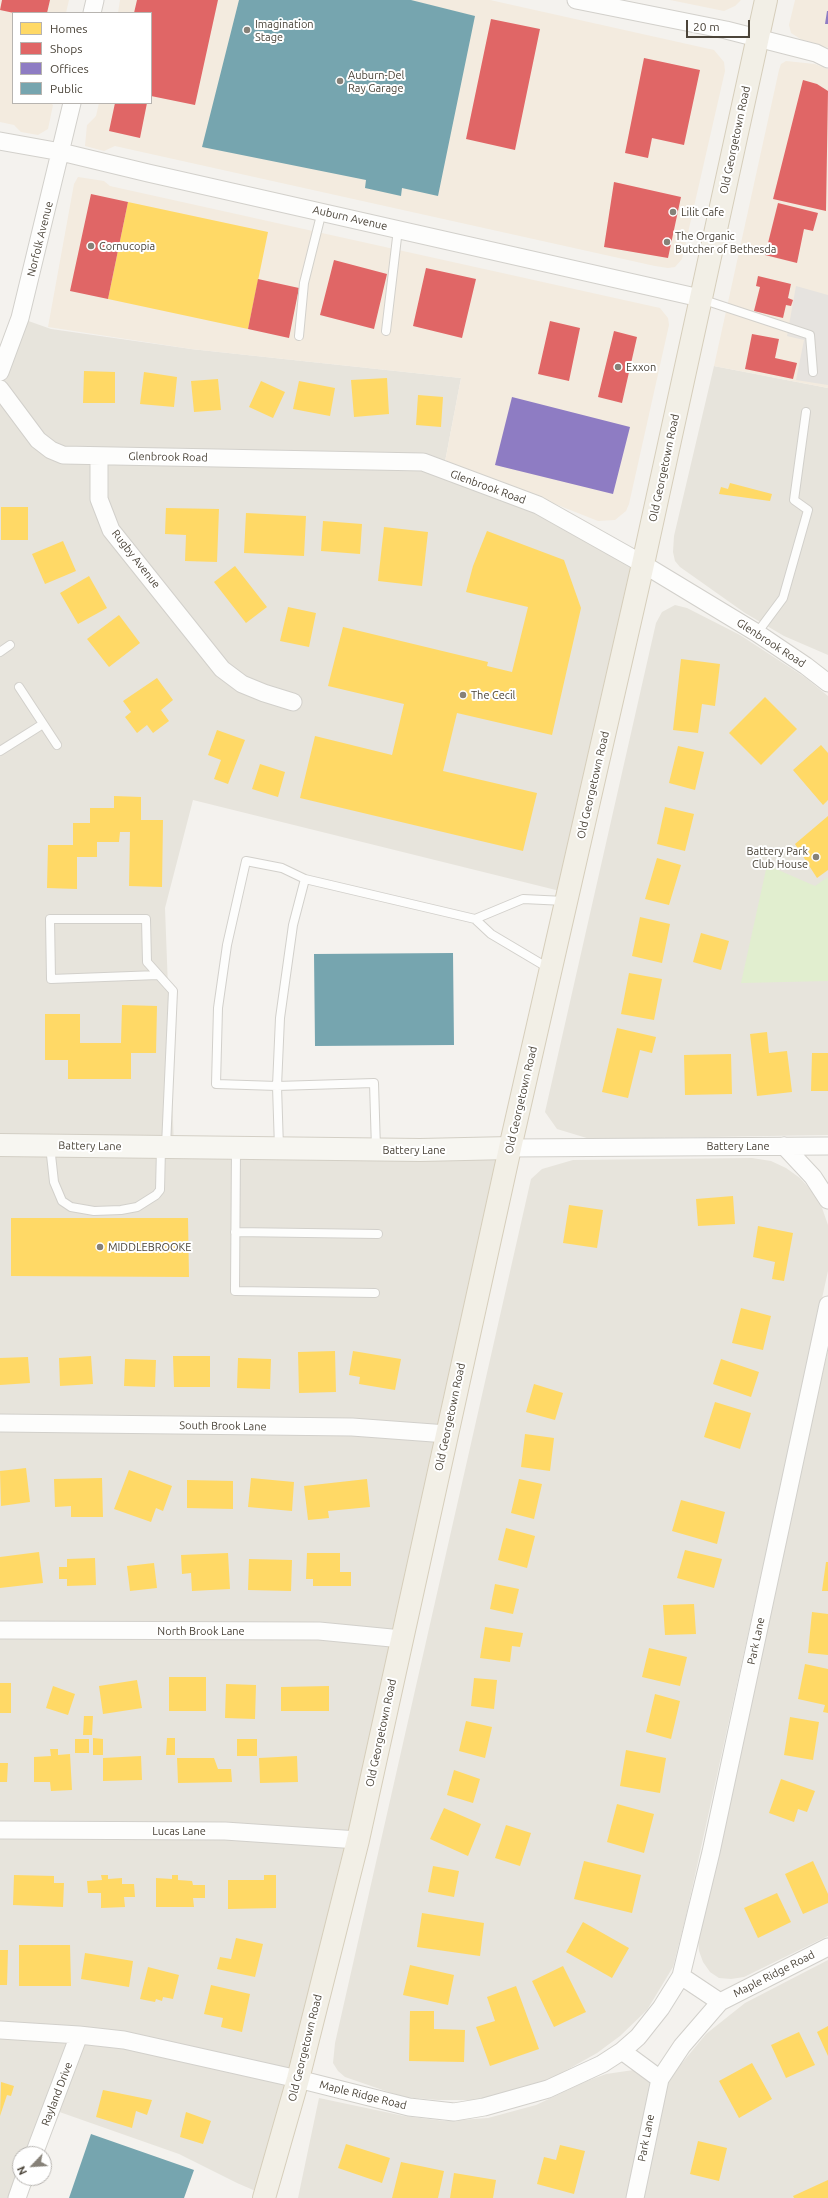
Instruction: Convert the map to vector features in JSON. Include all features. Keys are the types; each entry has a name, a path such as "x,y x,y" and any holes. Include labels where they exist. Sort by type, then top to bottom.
{"main road":[{"name":"Old Georgetown Road","path":"264,2198 298,2079 358,1840 446,1434 643,564 766,0"}],"street":[{"path":"92,12 95,0"},
{"path":"580,0 758,38 816,53 828,59"},
{"name":"Norfolk Avenue","path":"0,372 20,318 72,104"},
{"name":"Auburn Avenue","path":"0,141 61,152 700,298"},
{"path":"0,390 38,440 51,450 63,454 98,456"},
{"name":"Glenbrook Road","path":"98,456 423,462 538,505 643,564 758,633 825,678"},
{"name":"Rugby Avenue","path":"98,456 99,499 111,530 222,669 242,684 293,702"},
{"name":"Battery Lane","path":"0,1145 376,1150 828,1146"},
{"path":"784,1146 813,1177 828,1200"},
{"name":"Park Lane","path":"622,2051 638,2037 661,2008 681,1976 711,1852 828,1305"},
{"name":"South Brook Lane","path":"0,1423 352,1427 446,1434"},
{"name":"North Brook Lane","path":"0,1630 319,1631 402,1639"},
{"name":"Lucas Lane","path":"0,1830 225,1832 358,1840"},
{"name":"Maple Ridge Road","path":"720,2002 828,1947"},
{"path":"622,2051 660,2079 682,2046 720,2002 681,1976"},
{"name":"Maple Ridge Road","path":"0,2030 79,2035 124,2040 298,2079 409,2107 454,2112 484,2107 548,2089 602,2064 622,2051"},
{"name":"Rayland Drive","path":"37,2146 79,2035"},
{"name":"Park Lane","path":"635,2198 660,2079"},
{"path":"17,2198 21,2186"}],"lane":[{"path":"299,336 304,283 322,211"},
{"path":"386,331 398,229"},
{"path":"700,298 810,335 813,372"},
{"path":"758,633 783,598 808,510 794,500 806,412"},
{"path":"0,652 10,645"},
{"path":"19,687 57,745"},
{"path":"0,750 43,724"},
{"path":"376,1150 374,1083 277,1086 216,1084 218,1008 227,945 246,861 282,868 305,879 475,919 491,934 550,970"},
{"path":"279,1148 277,1086 280,1018 293,925 305,879"},
{"path":"475,919 523,899 566,901"},
{"path":"50,1146 54,1182 62,1201 71,1207 94,1211 121,1210 137,1206 156,1195 160,1190 173,991 147,962 146,919 50,919 51,980 158,975"},
{"path":"236,1148 235,1291 375,1294"},
{"path":"235,1232 378,1234"}],"shaded area":[{"path":"0,0 69,0 66,12 12,12 12,104 52,104 48,129 38,135 21,132 14,125 0,122"},
{"path":"120,0 490,0 714,50 724,62 725,71 682,259 675,267 668,268 655,266 115,146 104,151 85,146 87,125 96,116 99,104 152,104 152,12 118,12"},
{"path":"670,0 741,0 735,6 724,11"},
{"path":"795,0 828,0 828,48 802,40 791,33 789,25"},
{"path":"786,61 815,64 828,69 828,388 714,366 779,70 781,64"},
{"path":"78,177 104,181 110,186 660,308 668,318 669,325 629,504 626,511 615,520 598,521 512,487 444,467 461,378 191,349 48,327 74,184"},
{"path":"796,286 828,295 828,385 796,380 804,340 787,336"},
{"path":"20,318 51,329 191,349 461,378 444,467 643,564 568,893 193,800 165,908 174,1147 510,1148 265,2195 237,2183 179,2154 51,2109 37,2146 12,2146 12,2186 19,2186 17,2198 0,2198 0,372"},
{"path":"714,366 828,388 828,655 784,636 745,613 680,567 675,561 673,552 674,536"},
{"path":"675,605 687,608 740,635 806,678 828,696 828,1135 590,1139 557,1129 545,1112 656,623 662,612"},
{"path":"752,1158 771,1161 786,1168 800,1178 812,1191 821,1205 828,1225 828,1271 686,1916 673,1967 647,2010 620,2036 597,2053 551,2079 517,2092 477,2100 438,2100 403,2097 345,2077 338,2071 333,2063 335,2043 531,1179 542,1169 573,1160"},
{"path":"828,1349 828,1936 744,1977 731,1979 719,1978 710,1972 703,1962 699,1951 698,1939"},
{"path":"828,1960 828,2198 298,2198 319,2098 404,2116 445,2121 488,2118 536,2105 587,2081 606,2074 682,2063 706,2034 745,2003"}],"green space":[{"path":"767,865 815,886 828,877 828,981 741,983"}],"building: Homes":[{"path":"128,202 268,232 248,329 108,299"},
{"path":"84,371 115,372 115,403 83,403"},
{"path":"144,372 177,377 174,407 140,404"},
{"path":"387,378 389,414 354,417 351,380"},
{"path":"218,379 221,410 194,412 191,381"},
{"path":"261,381 285,392 273,418 249,407"},
{"path":"299,381 335,388 330,416 293,409"},
{"path":"418,395 443,397 441,427 416,425"},
{"path":"730,483 772,494 770,501 719,494 721,487 728,489"},
{"path":"1,507 28,507 28,540 1,540"},
{"path":"166,508 219,509 217,562 185,561 186,535 165,534"},
{"path":"246,513 306,516 304,556 244,553"},
{"path":"323,521 362,524 360,554 321,551"},
{"path":"384,527 428,532 422,586 378,581"},
{"name":"The Cecil","path":"487,531 564,560 581,608 552,735 457,713 443,771 537,793 523,851 300,798 315,736 392,755 404,704 328,686 343,627 488,662 487,666 512,672 528,607 466,592 473,566"},
{"path":"63,541 76,571 45,584 32,554"},
{"path":"235,566 267,607 246,623 214,582"},
{"path":"89,576 107,608 78,624 60,593"},
{"path":"288,607 316,613 309,647 280,641"},
{"path":"119,615 140,643 109,667 87,639"},
{"path":"681,659 720,664 715,706 702,704 698,733 673,730"},
{"path":"157,678 173,700 161,710 169,721 153,733 147,725 137,733 125,717 131,712 123,701"},
{"path":"765,697 797,729 761,765 729,733"},
{"path":"217,730 245,740 228,784 214,779 221,760 208,755"},
{"path":"821,745 828,753 828,800 823,805 793,770"},
{"path":"678,746 704,752 695,790 669,783"},
{"path":"260,764 285,772 278,797 252,789"},
{"path":"114,796 141,797 141,820 163,820 162,887 129,886 130,832 120,832 119,842 97,842 97,857 77,857 77,889 47,888 48,845 73,845 73,823 90,823 90,808 114,808"},
{"path":"665,807 694,814 685,851 657,844"},
{"name":"Battery Park Club House","path":"828,816 828,870 817,878 795,844"},
{"path":"657,858 681,865 669,905 645,899"},
{"path":"640,917 670,924 662,963 632,956"},
{"path":"701,933 729,941 721,970 693,962"},
{"path":"629,973 662,979 654,1020 621,1014"},
{"path":"122,1005 157,1006 156,1053 131,1053 131,1079 68,1079 68,1060 45,1060 45,1014 80,1014 80,1043 121,1043"},
{"path":"617,1028 656,1037 652,1053 640,1050 628,1098 602,1092"},
{"path":"767,1032 769,1053 787,1051 792,1092 757,1096 750,1034"},
{"path":"812,1053 828,1053 828,1091 811,1091"},
{"path":"731,1054 732,1094 685,1095 684,1055"},
{"path":"733,1196 735,1224 698,1226 696,1199"},
{"path":"569,1205 603,1210 597,1248 563,1243"},
{"name":"MIDDLEBROOKE","path":"11,1218 188,1218 189,1277 11,1276"},
{"path":"758,1226 793,1233 784,1281 772,1279 775,1262 753,1257"},
{"path":"741,1308 771,1316 763,1350 732,1343"},
{"path":"335,1351 336,1392 299,1393 298,1352"},
{"path":"353,1351 401,1359 395,1390 359,1384 360,1377 349,1375"},
{"path":"91,1356 93,1384 60,1386 59,1358"},
{"path":"173,1356 210,1356 210,1387 174,1387"},
{"path":"28,1357 30,1383 0,1385 0,1358"},
{"path":"238,1358 271,1359 270,1389 237,1388"},
{"path":"125,1359 156,1360 155,1387 124,1386"},
{"path":"721,1359 759,1372 751,1397 713,1384"},
{"path":"534,1384 563,1393 555,1420 526,1412"},
{"path":"715,1402 751,1413 740,1449 704,1437"},
{"path":"525,1434 554,1438 550,1471 521,1467"},
{"path":"26,1468 30,1502 1,1506 0,1471"},
{"path":"129,1470 172,1486 163,1511 156,1508 151,1522 114,1509"},
{"path":"102,1478 103,1517 71,1517 71,1506 55,1507 54,1479"},
{"path":"251,1478 294,1482 292,1511 248,1507"},
{"path":"367,1479 370,1507 328,1511 329,1518 308,1520 304,1486"},
{"path":"519,1479 542,1484 534,1519 511,1513"},
{"path":"187,1480 233,1481 233,1509 187,1508"},
{"path":"681,1500 725,1512 717,1544 672,1531"},
{"path":"506,1528 535,1536 527,1568 498,1560"},
{"path":"685,1550 722,1559 714,1588 677,1578"},
{"path":"39,1552 43,1583 0,1588 0,1557"},
{"path":"228,1553 230,1589 192,1591 191,1573 182,1574 181,1555"},
{"path":"307,1553 340,1553 340,1572 351,1572 351,1586 313,1586 313,1579 306,1579"},
{"path":"95,1558 96,1585 67,1586 67,1579 59,1579 59,1567 67,1567 67,1559"},
{"path":"249,1559 292,1560 291,1591 248,1590"},
{"path":"826,1562 828,1562 828,1591 822,1591"},
{"path":"154,1563 157,1588 130,1591 127,1566"},
{"path":"495,1584 519,1589 513,1614 490,1609"},
{"path":"694,1604 696,1634 665,1635 663,1605"},
{"path":"812,1612 828,1614 828,1655 808,1653"},
{"path":"485,1627 523,1633 520,1647 512,1646 510,1662 480,1658"},
{"path":"649,1648 687,1657 680,1686 642,1677"},
{"path":"805,1664 828,1669 828,1713 823,1712 825,1705 798,1699"},
{"path":"169,1677 206,1677 206,1711 169,1711"},
{"path":"474,1678 497,1680 494,1709 471,1706"},
{"path":"137,1680 142,1708 103,1714 99,1686"},
{"path":"0,1683 11,1683 11,1713 0,1713"},
{"path":"226,1684 256,1685 255,1719 225,1718"},
{"path":"53,1686 75,1694 68,1715 46,1708"},
{"path":"329,1686 329,1711 281,1711 281,1687"},
{"path":"655,1694 680,1701 671,1739 646,1732"},
{"path":"84,1716 93,1716 92,1735 83,1735"},
{"path":"790,1717 819,1722 813,1760 784,1755"},
{"path":"466,1721 492,1727 485,1758 459,1751"},
{"path":"93,1738 103,1739 103,1755 93,1755"},
{"path":"167,1738 175,1738 175,1755 166,1755"},
{"path":"75,1739 89,1739 89,1753 75,1753"},
{"path":"237,1739 257,1739 257,1756 237,1756"},
{"path":"50,1749 58,1749 58,1755 70,1754 72,1790 51,1791 50,1782 34,1782 34,1757 51,1756"},
{"path":"626,1750 666,1758 660,1793 620,1786"},
{"path":"141,1756 142,1780 103,1781 103,1758"},
{"path":"297,1756 298,1782 260,1783 259,1758"},
{"path":"177,1758 214,1758 218,1769 231,1769 232,1782 178,1783"},
{"path":"0,1763 8,1763 7,1782 0,1782"},
{"path":"454,1770 480,1779 473,1803 447,1795"},
{"path":"781,1779 815,1791 807,1812 798,1809 794,1822 769,1813"},
{"path":"617,1804 654,1814 644,1853 607,1842"},
{"path":"444,1808 481,1824 468,1856 430,1839"},
{"path":"506,1825 531,1833 520,1866 495,1858"},
{"path":"584,1861 641,1875 632,1913 574,1899"},
{"path":"813,1861 828,1894 828,1903 803,1914 785,1874"},
{"path":"433,1866 459,1871 454,1897 428,1892"},
{"path":"14,1875 54,1876 54,1883 64,1883 63,1907 13,1905"},
{"path":"101,1875 108,1875 108,1879 122,1878 122,1884 134,1884 135,1897 124,1897 125,1907 101,1908 101,1893 88,1893 87,1881 102,1880"},
{"path":"172,1875 178,1875 178,1880 192,1881 193,1885 205,1885 205,1898 193,1898 194,1907 156,1907 156,1878 172,1879"},
{"path":"264,1875 276,1875 276,1908 228,1909 228,1880 264,1880"},
{"path":"777,1893 791,1922 758,1938 744,1908"},
{"path":"422,1913 484,1923 480,1956 417,1947"},
{"path":"583,1922 629,1948 612,1978 566,1952"},
{"path":"236,1938 263,1944 255,1977 217,1969 220,1957 231,1959"},
{"path":"19,1945 70,1945 71,1986 19,1986"},
{"path":"0,1950 8,1950 7,1985 0,1985"},
{"path":"85,1953 133,1961 129,1987 81,1979"},
{"path":"410,1965 454,1975 448,2005 403,1995"},
{"path":"563,1966 586,2012 554,2027 532,1981"},
{"path":"148,1967 179,1975 173,1999 163,1997 162,2001 156,1999 155,2002 140,1999"},
{"path":"211,1985 250,1994 242,2032 221,2027 223,2018 204,2014"},
{"path":"516,1986 539,2049 490,2066 476,2027 495,2021 487,1997"},
{"path":"410,2011 434,2011 434,2029 465,2030 464,2062 409,2061"},
{"path":"828,2026 828,2056 817,2032"},
{"path":"799,2032 815,2065 786,2078 771,2045"},
{"path":"752,2063 772,2099 739,2118 719,2081"},
{"path":"1,2082 14,2086 11,2096 7,2095 0,2116"},
{"path":"103,2090 152,2100 147,2115 136,2111 132,2128 96,2117"},
{"path":"186,2112 211,2121 203,2144 180,2137"},
{"path":"698,2141 727,2148 719,2181 690,2174"},
{"path":"346,2144 390,2158 382,2183 338,2168"},
{"path":"560,2145 585,2151 574,2194 537,2184 544,2157 556,2160"},
{"path":"401,2162 444,2171 438,2198 392,2198"},
{"path":"454,2173 496,2180 493,2198 450,2198"},
{"path":"828,2180 828,2198 794,2198 793,2196"}],"building: Shops":[{"path":"2,0 50,0 47,12 12,13 0,10"},
{"path":"137,0 218,0 195,105 152,96 152,12 134,12"},
{"path":"491,19 540,29 515,150 466,139"},
{"path":"644,58 700,70 684,145 652,138 648,158 625,153"},
{"path":"803,80 817,84 828,91 826,211 773,199"},
{"path":"115,104 147,104 140,138 109,131"},
{"path":"614,182 681,197 668,258 604,247"},
{"path":"91,194 128,202 108,299 70,291"},
{"path":"778,203 818,213 813,231 804,229 797,263 765,255"},
{"path":"334,260 387,274 374,329 320,315"},
{"path":"426,268 476,279 462,338 413,326"},
{"path":"758,276 791,284 788,298 793,300 791,306 786,305 783,318 754,311 760,287 756,286"},
{"path":"258,279 299,288 289,338 248,329"},
{"path":"550,321 580,328 569,381 538,374"},
{"name":"Exxon","path":"614,331 637,337 622,403 598,397"},
{"path":"752,334 779,339 775,358 797,363 793,379 745,369"}],"building: Offices":[{"path":"827,11 828,24 825,24"},
{"path":"512,397 630,427 613,494 495,465"}],"building: Public":[{"name":"Auburn-Del Ray Garage","path":"239,0 411,0 475,16 438,196 402,188 401,196 365,188 366,180 202,147"},
{"path":"453,953 454,1045 315,1046 314,954"},
{"path":"91,2134 194,2170 184,2198 69,2198"}],"place":[{"name":"Imagination Stage","path":"247,30"},
{"name":"Auburn-Del Ray Garage","path":"340,81"},
{"name":"Lilit Cafe","path":"673,212"},
{"name":"The Organic Butcher of Bethesda","path":"667,242"},
{"name":"Cornucopia","path":"91,246"},
{"name":"Exxon","path":"618,367"},
{"name":"The Cecil","path":"463,695"},
{"name":"Battery Park Club House","path":"816,857"},
{"name":"MIDDLEBROOKE","path":"100,1247"}]}
